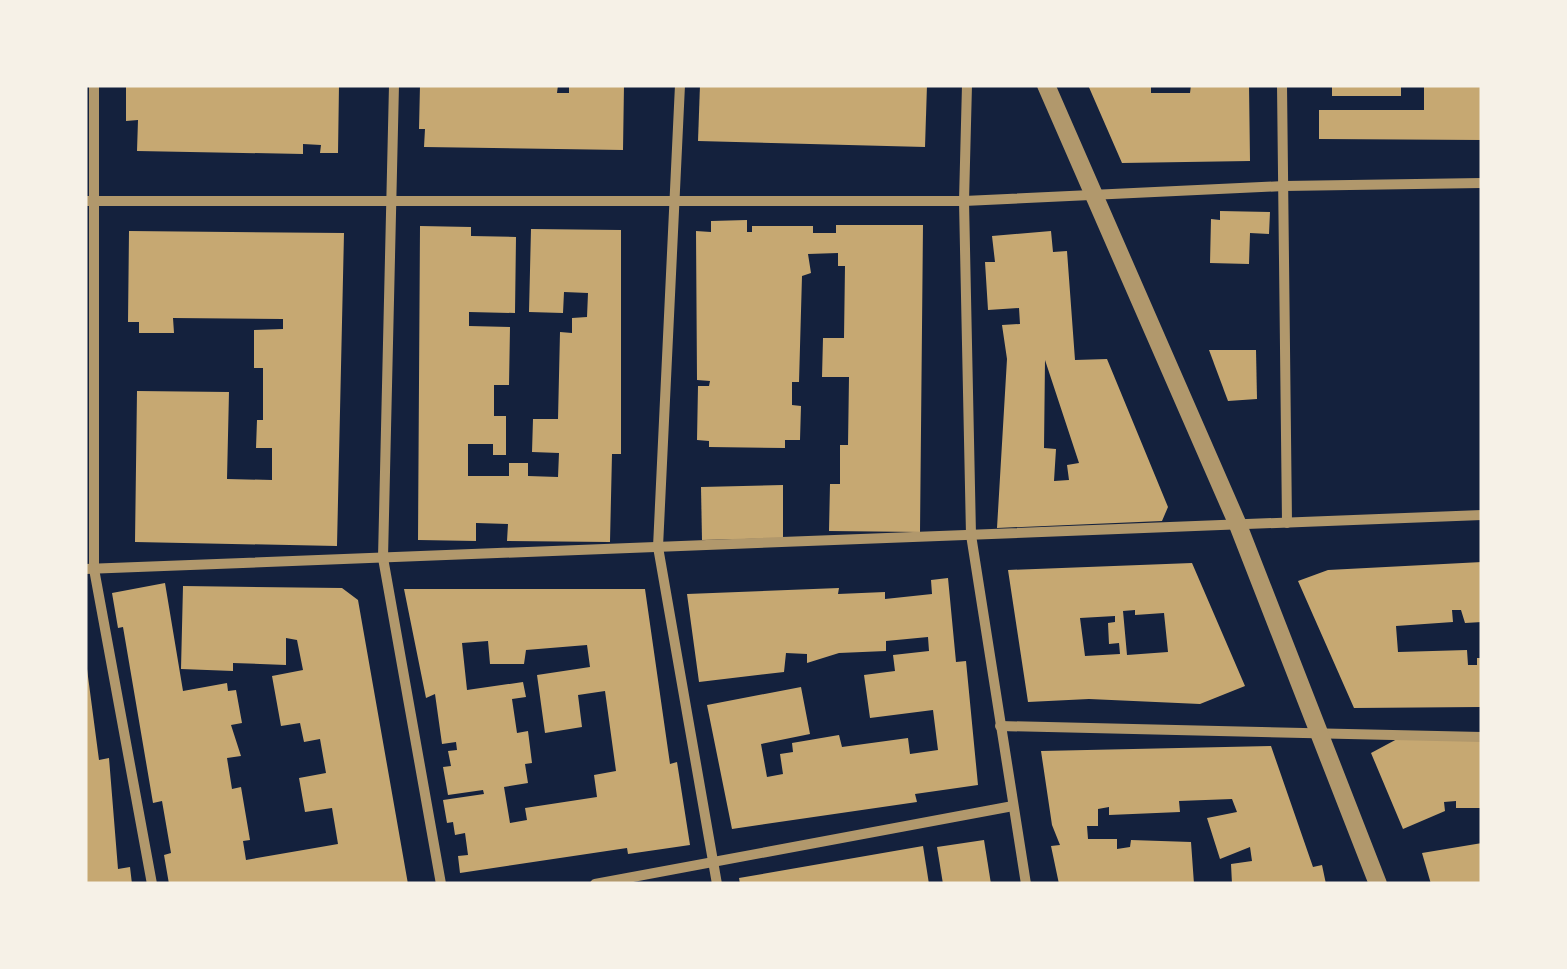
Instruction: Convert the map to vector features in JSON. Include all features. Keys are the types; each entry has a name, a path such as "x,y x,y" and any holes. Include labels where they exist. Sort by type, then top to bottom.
{"street":[{"path":"94,85 90,201 90,569 152,884"},
{"path":"394,85 384,558 441,884"},
{"path":"680,85 678,200 658,547 717,884"},
{"path":"967,85 964,201 970,535 1026,884"},
{"path":"1046,85 1238,524 1317,737 1378,884"},
{"path":"1282,85 1286,523"},
{"path":"90,201 964,201 1284,186 1482,183"},
{"path":"90,569 1482,515"},
{"path":"1000,726 1317,737 1482,737"},
{"path":"595,884 1014,806"}],"building":[{"path":"126,85 339,85 338,153 320,153 321,145 303,144 303,154 137,151 138,120 126,121"},
{"path":"420,85 558,85 557,93 569,93 569,85 624,85 623,150 424,147 425,129 419,129"},
{"path":"700,85 927,85 925,147 698,141"},
{"path":"1088,85 1151,85 1151,93 1190,93 1191,85 1249,85 1250,161 1122,163"},
{"path":"1332,85 1401,85 1401,96 1332,96"},
{"path":"1424,85 1482,85 1482,140 1319,139 1319,110 1424,110"},
{"path":"1220,211 1270,212 1269,234 1250,233 1249,264 1210,263 1211,219 1220,220"},
{"path":"747,220 747,232 752,232 752,226 813,226 813,233 836,233 836,225 923,225 920,532 829,531 830,484 840,484 840,445 848,445 849,377 822,377 823,338 844,338 845,266 838,266 838,253 808,254 811,273 802,276 799,382 792,382 792,405 801,406 800,440 785,440 785,448 709,447 709,441 697,440 698,386 709,386 710,381 697,380 696,231 711,232 711,221"},
{"path":"420,226 471,227 471,236 516,237 515,313 469,312 469,326 510,327 509,385 494,385 494,416 506,416 506,455 493,455 493,444 468,444 468,476 509,476 509,463 528,463 528,476 558,477 559,453 532,452 533,419 558,419 560,332 572,333 572,318 587,317 588,293 564,292 563,313 529,312 531,229 621,230 621,454 612,454 610,542 507,541 508,524 476,523 476,541 418,540"},
{"path":"129,231 344,233 337,546 135,542 137,391 229,392 227,479 272,480 272,448 256,448 257,420 263,420 263,368 254,368 254,330 283,329 283,319 173,318 174,333 139,333 139,322 128,322"},
{"path":"1051,231 1053,252 1067,251 1075,360 1107,359 1168,507 1162,521 997,528 1007,359 1002,325 1020,324 1019,308 988,310 985,262 995,262 992,236","holes":["1045,360 1079,463 1067,465 1069,480 1054,481 1056,449 1044,448"]},
{"path":"1209,350 1256,350 1257,399 1228,401"},
{"path":"783,485 783,538 702,540 701,487"},
{"path":"1482,562 1482,622 1465,623 1461,610 1452,610 1453,622 1396,626 1398,652 1467,650 1468,665 1477,665 1477,658 1482,658 1482,707 1354,708 1298,581 1328,570"},
{"path":"1192,563 1245,686 1200,704 1089,699 1028,702 1008,570","holes":["1135,610 1135,615 1164,613 1168,652 1127,655 1123,611","1115,616 1115,622 1108,623 1109,644 1119,643 1120,654 1085,656 1080,618"]},
{"path":"948,578 956,662 966,661 978,785 915,794 917,802 732,829 707,705 801,687 810,734 761,744 767,777 783,774 780,754 793,752 792,743 839,735 842,747 908,738 910,754 938,750 933,710 870,718 864,675 895,671 893,655 929,651 928,637 886,641 886,651 839,653 807,663 807,654 786,653 784,672 699,682 687,594 839,588 838,594 885,592 885,599 932,594 931,580"},
{"path":"165,583 183,691 227,683 228,691 236,690 242,723 231,725 241,756 227,758 232,789 241,787 250,840 243,841 246,860 338,844 332,808 305,812 299,778 326,773 320,739 304,742 300,723 281,726 272,676 303,670 297,640 286,638 286,665 233,663 233,671 181,669 183,586 342,588 358,600 408,884 169,884 164,855 171,853 162,801 153,803 123,627 118,628 112,593"},
{"path":"404,589 645,589 670,764 677,762 690,845 628,854 627,848 460,873 458,856 468,855 465,833 455,835 453,822 447,823 443,800 484,794 483,790 448,795 443,767 451,766 448,751 457,750 456,742 442,744 435,694 426,698","holes":["488,641 490,664 524,664 526,650 587,645 590,667 537,675 545,733 582,727 578,695 605,691 616,771 594,775 597,797 525,808 527,820 510,823 504,787 528,783 525,764 532,763 528,731 517,733 512,699 526,697 523,682 467,690 462,643"]},
{"path":"87,669 99,760 109,758 118,869 130,867 132,884 85,884"},
{"path":"1399,738 1482,741 1482,808 1456,808 1456,801 1444,802 1445,811 1403,829 1371,753"},
{"path":"1271,746 1313,867 1322,865 1326,884 1232,884 1231,864 1252,861 1250,847 1220,859 1207,818 1237,812 1232,799 1179,801 1180,812 1109,815 1109,807 1098,809 1098,826 1087,826 1088,839 1117,839 1117,849 1130,847 1131,840 1191,842 1194,884 1059,884 1051,846 1060,845 1052,825 1041,751"},
{"path":"984,840 991,884 943,884 937,847"},
{"path":"1482,843 1482,884 1431,884 1422,853"},
{"path":"923,846 929,884 740,884 739,878"}]}
